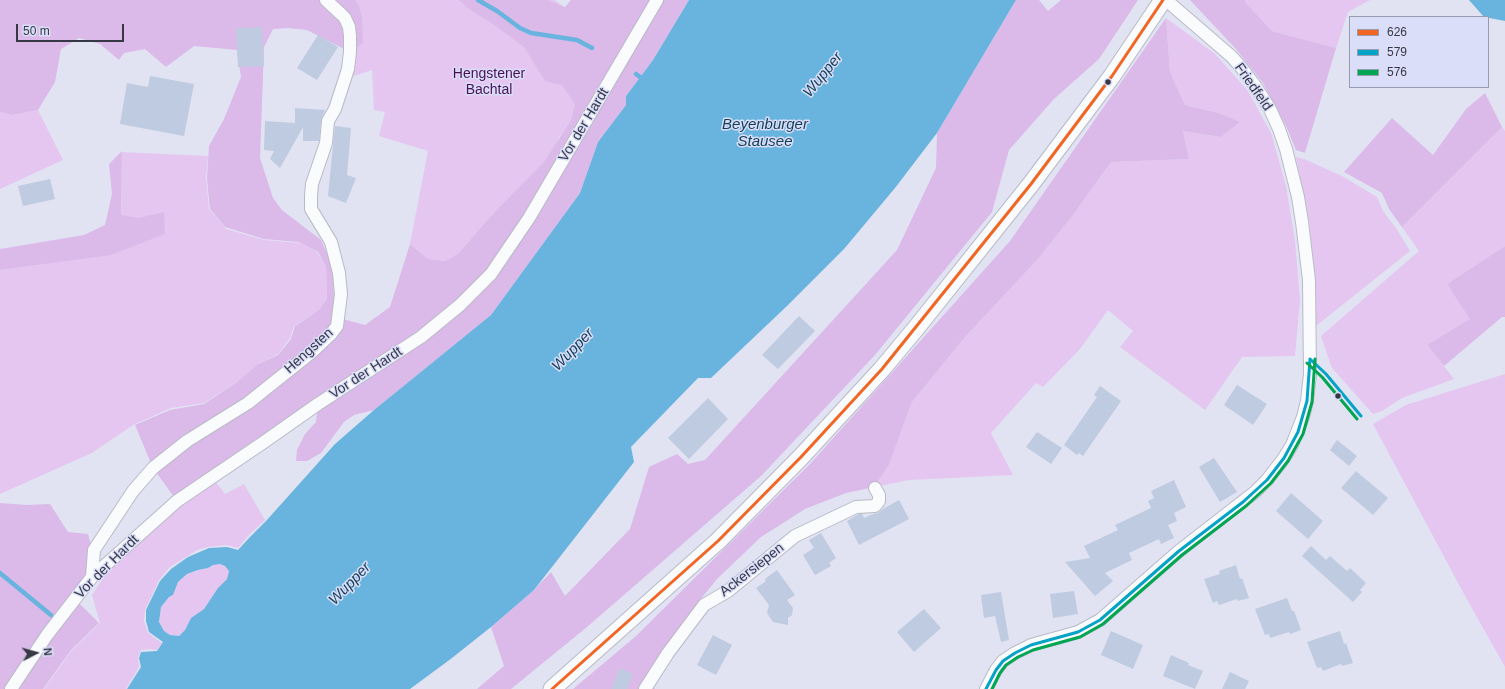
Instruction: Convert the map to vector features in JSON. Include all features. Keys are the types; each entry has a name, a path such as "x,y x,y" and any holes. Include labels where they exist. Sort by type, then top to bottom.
{"main road":[{"path":"552,689 718,541 801,457 882,369 917,328 1031,184 1112,76 1164,0"}],"street":[{"name":"Hengsten","path":"92,578 94,550 133,491 153,468 187,441 248,403 313,351 331,334 337,326 341,294 339,273 331,242 311,209 311,196 312,184 326,143 328,121 335,109 344,84 350,52 350,36 349,27 345,18 326,0"},
{"name":"Vor der Hardt","path":"11,689 47,635 92,578 177,500 318,404 421,337 460,305 490,274 529,218 657,0"},
{"name":"Friedfeld","path":"986,689 996,670 1003,661 1015,652 1031,645 1078,632 1100,620 1179,551 1255,492 1267,480 1288,451 1298,432 1303,417 1307,401 1310,374 1309,280 1298,197 1286,149 1270,109 1241,67 1231,56 1164,0"},
{"name":"Ackersiepen","path":"645,689 668,653 704,605 728,591 795,536 856,507 875,506 880,501 879,495 875,488"}],"green space":[{"name":"Hengstener Bachtal","path":"327,0 555,0 612,46 575,104 571,120 558,139 555,150 530,181 526,181 489,218 459,253 445,261 428,259 410,244 428,151 379,136 385,112 374,110 372,70 351,77 353,54"},
{"path":"1245,0 1370,0 1348,12 1336,48 1272,31 1246,3"},
{"path":"1166,18 1214,53 1248,91 1271,133 1286,186 1295,241 1300,300 1295,356 1242,357 1205,410 1120,347 1133,331 1108,310 1080,349 1043,387 1036,383 991,433 1013,475 909,480 874,487 889,465 912,402 966,336 1038,259 1073,215 1111,162 1189,159 1183,131 1221,137 1240,122 1219,113 1185,105 1170,72"},
{"path":"38,110 63,160 0,189 0,112 12,115"},
{"path":"1502,127 1505,131 1505,246 1447,284 1471,319 1427,345 1454,379 1402,398 1382,411 1373,414 1332,368 1321,336 1419,251 1402,227"},
{"path":"122,152 208,156 206,178 209,209 226,229 264,240 301,243 317,252 326,267 327,297 319,310 294,326 290,338 278,354 258,365 238,381 204,403 171,408 133,425 92,453 0,494 0,270 111,254 165,234 163,213 138,219 121,216"},
{"path":"1296,157 1304,159 1342,176 1377,197 1383,211 1398,231 1410,251 1316,326 1315,279 1309,220"},
{"path":"1505,374 1505,667 1373,424 1406,405"},
{"path":"216,482 225,494 244,484 265,520 238,548 227,545 197,550 170,567 159,580 145,610 144,621 148,633 162,643 157,650 141,650 138,657 139,667 126,689 44,689 71,651 100,623 92,595 108,571 182,505"},
{"path":"213,564 225,566 229,571 227,579 218,588 204,609 191,618 185,630 179,636 170,635 164,631 159,622 161,607 169,597 173,595 178,582 187,574 208,568"}],"shaded area":[{"path":"0,0 355,0 359,6 362,18 363,43 350,52 307,30 288,28 273,29 264,47 260,158 273,198 282,210 321,240 332,265 334,298 339,318 365,325 390,307 410,244 428,259 445,261 459,253 489,218 544,162 571,120 575,104 562,85 545,81 524,47 493,24 469,9 459,0 547,0 565,7 571,0 689,0 653,60 626,96 626,105 598,142 580,193 491,315 374,410 354,415 344,422 321,453 307,461 296,461 297,450 305,434 316,422 318,404 177,501 153,468 135,425 170,410 204,404 237,382 257,365 278,355 291,339 295,326 319,310 327,298 326,267 318,252 299,242 264,239 225,227 210,209 207,179 209,146 224,119 241,77 237,50 194,46 166,67 145,49 124,53 119,60 100,44 79,38 61,49 55,82 38,110 12,115 0,112"},
{"path":"1016,0 1039,0 1048,11 1061,0 1138,0 1099,59 1054,99 1009,150 992,212 875,355 761,476 587,627 511,689 477,689 504,666 491,627 534,590 551,572 565,596 630,529 649,467 677,454 688,464 705,460 897,250 936,168 937,133"},
{"path":"1190,0 1245,0 1246,3 1272,31 1336,48 1305,153 1296,150 1287,128 1263,83 1236,49"},
{"path":"1166,18 1170,72 1185,105 1219,113 1240,122 1221,137 1183,131 1189,159 1111,162 1073,215 1038,259 966,336 912,402 889,465 874,487 846,493 805,509 761,537 717,579 696,605 663,652 653,687 655,689 573,689 636,636 810,464 1010,241"},
{"path":"1485,93 1502,127 1402,227 1389,209 1382,193 1344,172 1392,118 1433,155 1466,109"},
{"path":"122,151 121,215 139,218 164,212 165,234 111,255 0,270 0,249 84,235 105,225 112,194 109,164"},
{"path":"1505,246 1505,317 1502,317 1444,366 1427,345 1470,319 1447,284"},
{"path":"0,503 27,505 50,504 68,532 88,534 94,556 75,599 99,623 71,650 43,689 0,689"}],"water":[{"name":"Beyenburger Stausee","path":"689,0 1016,0 937,133 895,188 844,249 787,306 711,378 698,378 631,447 634,462 534,590 452,658 410,689 127,689 141,667 139,658 141,652 157,651 163,642 149,632 146,621 146,610 160,581 171,569 188,557 209,548 227,547 238,550 335,444 374,410 491,315 580,193 598,142 626,105 626,96 653,60","holes":["220,564 225,566 229,571 227,579 218,588 204,609 191,618 185,630 179,636 170,635 164,631 159,622 161,607 169,597 173,595 178,582 187,574"]},
{"path":"1469,0 1505,0 1505,21 1489,18 1489,16 1483,16"}],"building":[{"path":"262,27 264,66 238,67 236,28"},
{"path":"318,35 338,47 317,80 297,68"},
{"path":"150,76 194,84 184,136 120,124 127,83 148,87"},
{"path":"295,108 325,110 321,120 319,141 303,141 303,127 280,168 270,159 274,151 264,150 265,121 295,123"},
{"path":"335,126 351,128 347,175 356,178 346,203 328,196"},
{"path":"50,179 55,199 23,206 18,186"},
{"path":"799,316 815,331 778,369 762,355"},
{"path":"1237,385 1267,404 1253,425 1224,405"},
{"path":"1100,386 1121,401 1083,456 1079,453 1077,455 1064,445 1097,397 1094,395"},
{"path":"708,398 728,419 689,459 668,438"},
{"path":"1037,432 1062,448 1051,464 1026,447"},
{"path":"1337,440 1357,456 1349,466 1330,450"},
{"path":"1214,458 1237,492 1220,502 1199,467"},
{"path":"1356,471 1388,498 1373,515 1341,488"},
{"path":"1174,480 1186,507 1174,513 1177,521 1168,525 1174,538 1161,544 1159,539 1129,553 1132,560 1105,573 1113,581 1095,596 1065,562 1090,558 1084,546 1118,530 1115,525 1151,508 1148,501 1154,498 1151,491"},
{"path":"1291,493 1323,521 1308,539 1276,511"},
{"path":"899,500 909,519 859,545 847,521 859,514 862,514 864,518 878,513"},
{"path":"821,533 836,558 829,563 831,566 815,575 803,555 814,548 809,540"},
{"path":"1311,546 1326,560 1330,556 1347,571 1350,568 1366,583 1360,590 1362,592 1353,602 1302,556"},
{"path":"1236,565 1240,579 1242,578 1249,598 1238,601 1237,599 1219,605 1217,601 1213,603 1204,579 1220,574 1219,571"},
{"path":"777,570 795,595 787,600 793,608 792,615 788,618 788,625 773,622 767,613 769,605 756,588"},
{"path":"1074,591 1078,614 1053,618 1050,594"},
{"path":"1001,592 1009,640 1001,642 995,616 984,618 981,595"},
{"path":"1287,598 1292,611 1294,611 1301,630 1270,638 1269,634 1265,635 1255,609"},
{"path":"924,609 941,628 914,652 897,632"},
{"path":"1111,631 1143,645 1133,669 1101,655"},
{"path":"1340,631 1353,663 1342,666 1341,664 1323,671 1321,667 1317,668 1307,642"},
{"path":"713,635 732,645 716,675 697,665"},
{"path":"1171,655 1189,663 1188,665 1203,671 1195,689 1163,676"},
{"path":"620,668 633,674 627,689 611,689"},
{"path":"1230,672 1249,681 1245,689 1222,689"}],"waterway":[{"path":"478,0 497,11 520,28 531,33 577,40 592,48"},
{"path":"636,74 644,80"},
{"path":"0,573 51,615"}],"transit line":[{"name":"626","path":"552,689 718,541 801,457 882,369 1031,184 1112,76 1163,0"},
{"name":"579","path":"1310,359 1326,374 1361,416"},
{"name":"579","path":"986,689 996,670 1003,661 1015,653 1031,645 1078,632 1100,620 1179,551 1243,502 1267,480 1284,458 1298,432 1307,401 1310,359"},
{"name":"576","path":"992,689 1006,665 1018,657 1033,650 1080,637 1103,624 1182,555 1246,506 1271,483 1288,461 1303,434 1312,402 1315,359"},
{"name":"576","path":"1307,363 1322,377 1357,419"}],"water label":[{"name":"Wupper","path":"823,75"},
{"name":"Wupper","path":"573,350"},
{"name":"Wupper","path":"350,584"}]}
